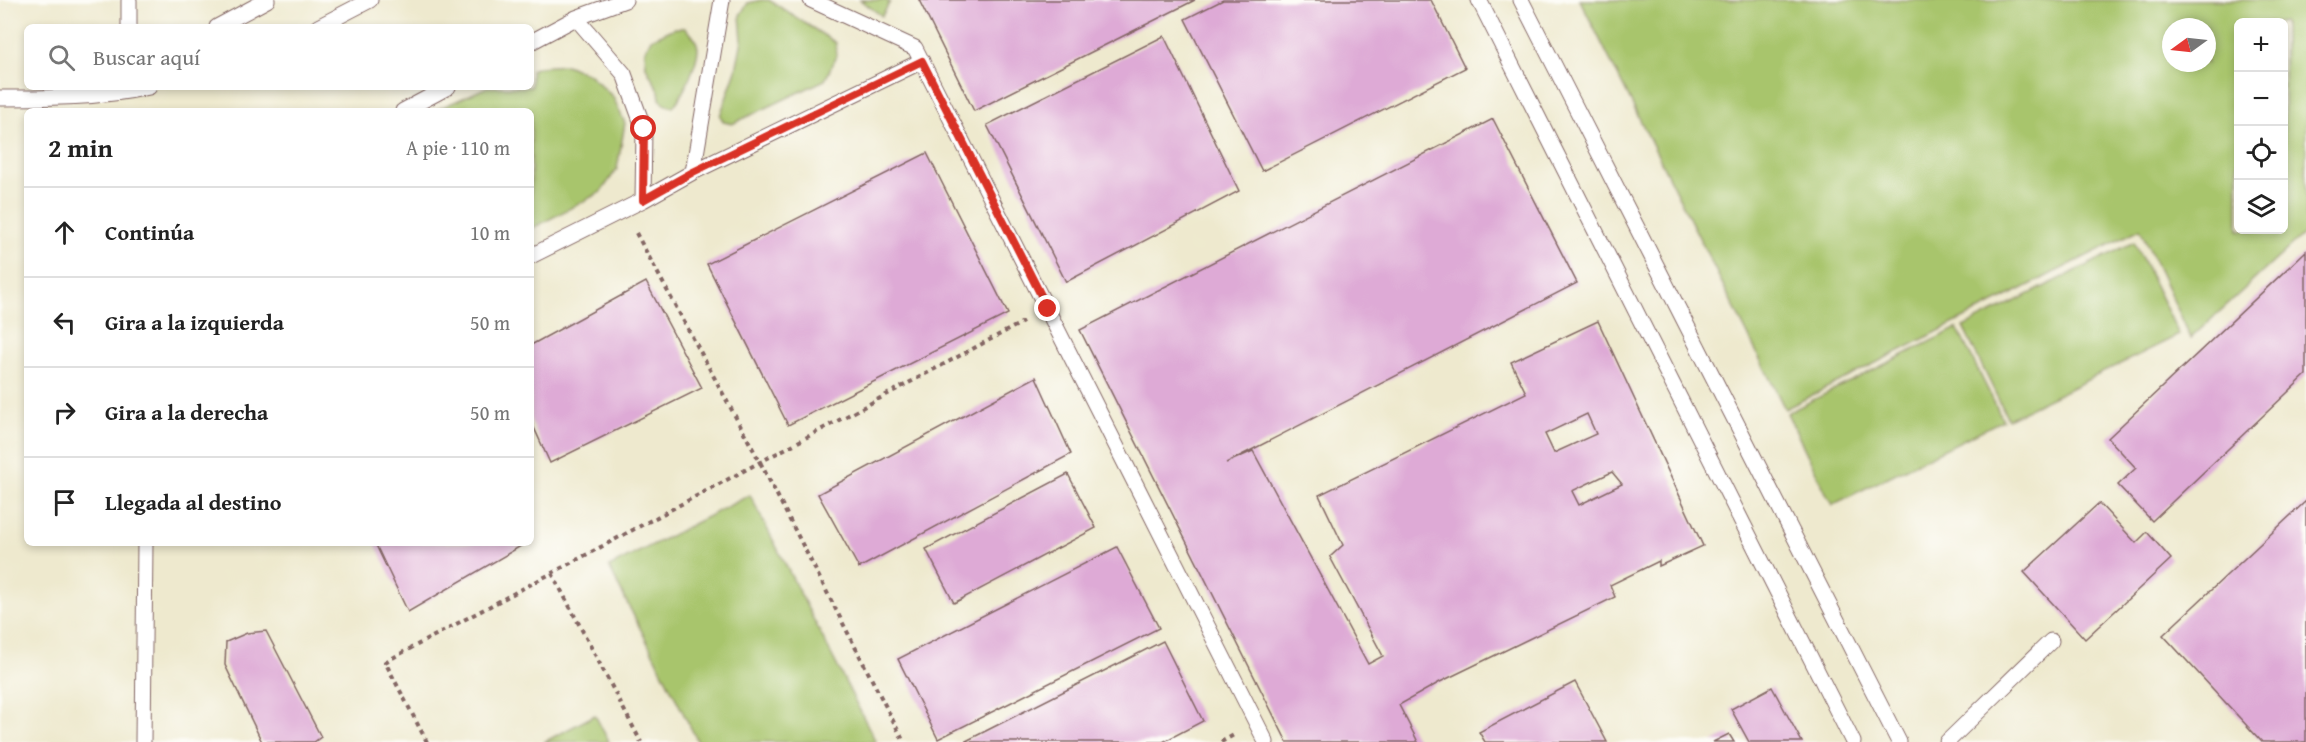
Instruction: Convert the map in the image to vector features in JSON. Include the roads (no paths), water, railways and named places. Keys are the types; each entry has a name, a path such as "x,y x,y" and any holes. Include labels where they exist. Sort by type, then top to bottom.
{"lane":[{"path":"129,0 129,24"},
{"path":"223,24 267,0"},
{"path":"324,24 370,0"},
{"path":"534,40 576,18 625,0"},
{"path":"693,172 722,0"},
{"path":"811,0 915,48 1266,742"},
{"path":"1479,0 1853,742"},
{"path":"1521,0 1899,742"},
{"path":"576,18 624,74 644,129 643,200"},
{"path":"534,255 624,210 693,172 922,61"},
{"path":"0,98 62,97 121,90"},
{"path":"409,108 442,90"},
{"path":"143,742 145,546"},
{"path":"1947,742 2051,641"}]}
